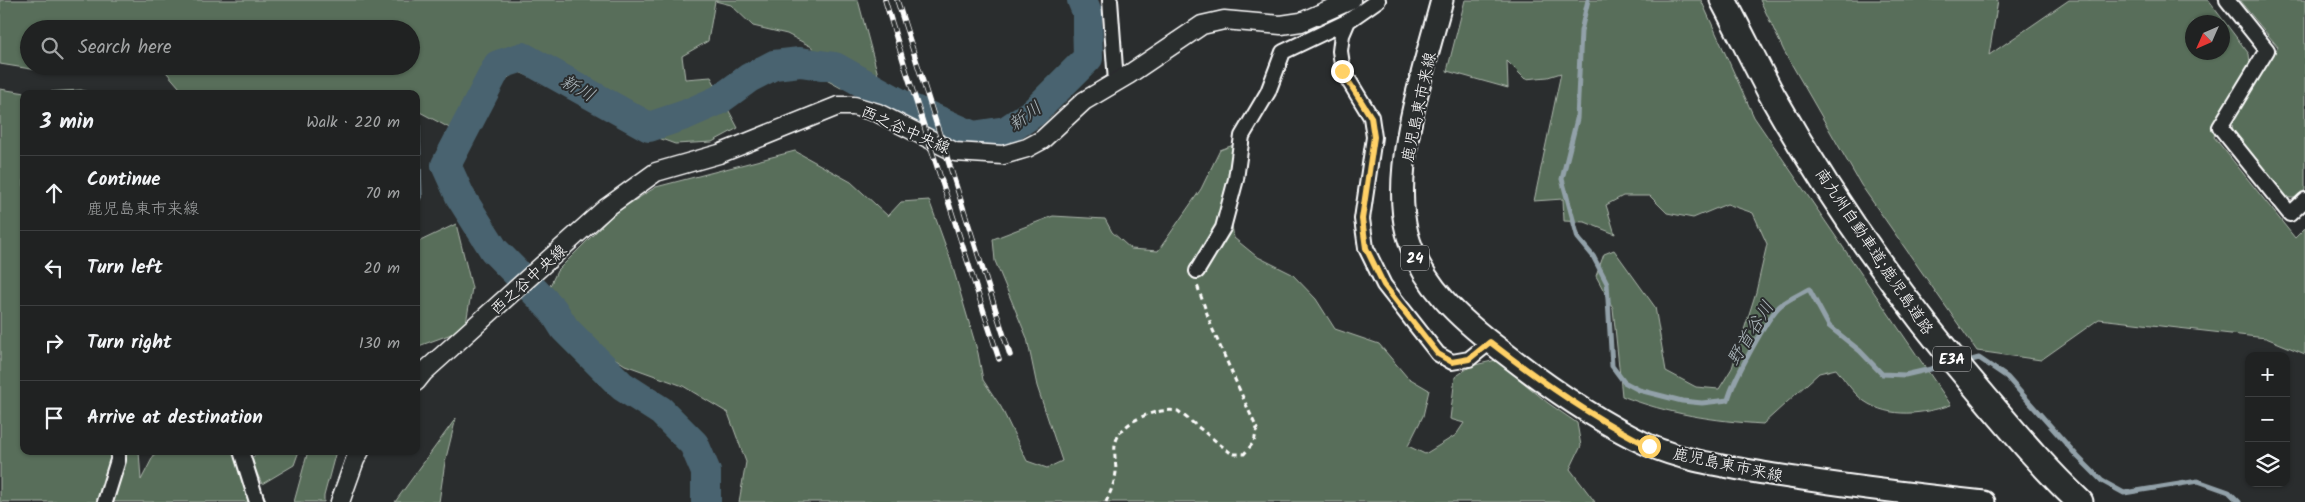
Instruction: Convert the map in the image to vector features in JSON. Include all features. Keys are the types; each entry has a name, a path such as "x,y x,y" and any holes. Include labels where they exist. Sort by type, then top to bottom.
{"highway":[{"name":"南九州自動車道;鹿児島道路","path":"1723,0 1774,98 1840,203 1939,344 2011,428 2080,502"}],"main road":[{"name":"鹿児島東市来線","path":"1442,0 1412,117 1406,152 1402,199 1406,232 1416,262 1436,291 1459,316 1524,368 1613,428 1649,446 1684,458 1859,489 1984,502"}],"street":[{"path":"1110,0 1116,82"},
{"name":"西之谷中央線","path":"420,377 606,208 656,172 719,154 838,106 854,106 878,113 955,152 1003,155 1027,148 1042,140 1084,101 1202,25 1224,20 1282,25 1301,22 1351,0"},
{"path":"1197,270 1223,228 1236,179 1242,136 1268,92 1283,52 1348,21 1378,0"},
{"path":"2227,0 2267,50 2220,127 2290,214 2305,200"},
{"path":"1348,21 1342,35 1340,52 1342,71 1371,117 1374,137 1362,219 1366,248 1384,285 1438,354 1452,362 1469,359 1490,342"},
{"path":"105,502 118,455"},
{"path":"242,455 257,502"},
{"path":"340,502 358,455"}],"path":[{"path":"1106,502 1116,475 1115,446 1118,437 1138,418 1167,409 1178,411 1232,454 1244,454 1254,442 1257,429 1196,287 1197,270"}],"green space":[{"path":"0,0 858,0 878,75 841,88 819,76 812,47 787,34 753,26 731,5 715,1 708,41 682,56 685,79 711,77 738,128 712,142 675,144 615,122 551,86 517,71 484,96 486,117 470,139 420,112 420,90 182,90 169,75 420,75 420,20 20,20 20,67 0,64"},
{"path":"1465,0 1701,0 1754,117 1951,405 1929,411 1907,413 1896,413 1874,407 1852,390 1836,369 1819,373 1763,424 1691,416 1657,408 1622,396 1613,308 1596,276 1604,254 1614,250 1655,307 1666,371 1696,387 1719,389 1732,368 1756,292 1767,244 1753,213 1727,204 1693,218 1667,213 1650,196 1623,196 1606,205 1615,234 1585,222 1564,221 1563,199 1534,201 1561,73 1548,77 1525,79 1507,61 1508,88 1447,71"},
{"path":"1760,0 1998,0 1989,55 2069,0 2208,0 2219,15 2185,15 2185,60 2230,60 2230,29 2249,54 2251,71 2219,117 2214,137 2295,238 2305,228 2305,354 2266,338 2099,319 2041,360 1977,351 1861,185 1784,51"},
{"path":"2239,0 2305,0 2305,190 2296,198 2287,198 2233,133 2232,122 2278,47"},
{"path":"0,89 20,92 20,455 139,455 141,480 154,455 234,455 236,459 253,472 267,502 0,502"},
{"path":"1236,144 1228,200 1234,238 1256,256 1292,274 1316,299 1335,329 1379,344 1407,377 1429,390 1423,416 1408,446 1425,454 1456,435 1464,423 1450,419 1455,377 1471,366 1496,360 1548,403 1577,423 1581,446 1570,469 1595,502 739,502 746,462 728,413 683,386 625,365 588,341 561,310 548,290 557,271 615,213 656,187 795,151 851,182 888,216 901,202 929,200 950,258 978,353 983,380 1001,407 1027,461 1047,468 1062,461 1037,386 1027,338 995,261 993,239 1053,216 1105,219 1112,232 1131,249 1158,251 1201,189 1220,150"},
{"path":"456,224 472,288 465,329 420,346 420,241"},
{"path":"456,418 445,462 439,502 395,502"},
{"path":"256,455 298,455 294,465 262,484 250,458"},
{"path":"307,455 335,455 324,502 294,502"}],"water":[{"path":"420,124 422,196 420,200"}],"waterway":[{"name":"新川","path":"706,502 706,472 694,444 661,411 622,386 565,329 553,310 494,250 460,196 446,165 498,65 523,57 649,127 685,115 719,100 749,78 774,65 800,62 835,67 903,105 973,136 1006,131 1034,112 1088,58 1087,12 1082,0"},
{"name":"野首谷川","path":"1588,0 1581,31 1577,119 1562,179 1578,238 1593,256 1607,283 1612,366 1624,382 1639,390 1682,401 1702,403 1728,400 1736,379 1751,350 1775,311 1784,303 1809,289 1829,326 1860,351 1882,374 1905,375 1948,365"},
{"name":"野首谷川","path":"1964,362 1979,358 2007,377 2078,457 2102,481 2124,493 2198,481 2229,492 2239,502"}],"railway":[{"path":"885,0 999,359"},
{"path":"897,0 1010,355"}],"route":[{"path":"1342,71 1371,117 1374,137 1362,219 1366,248 1384,285 1410,320 1438,354 1452,362 1469,359 1490,342 1524,368 1613,428 1649,446"}]}
